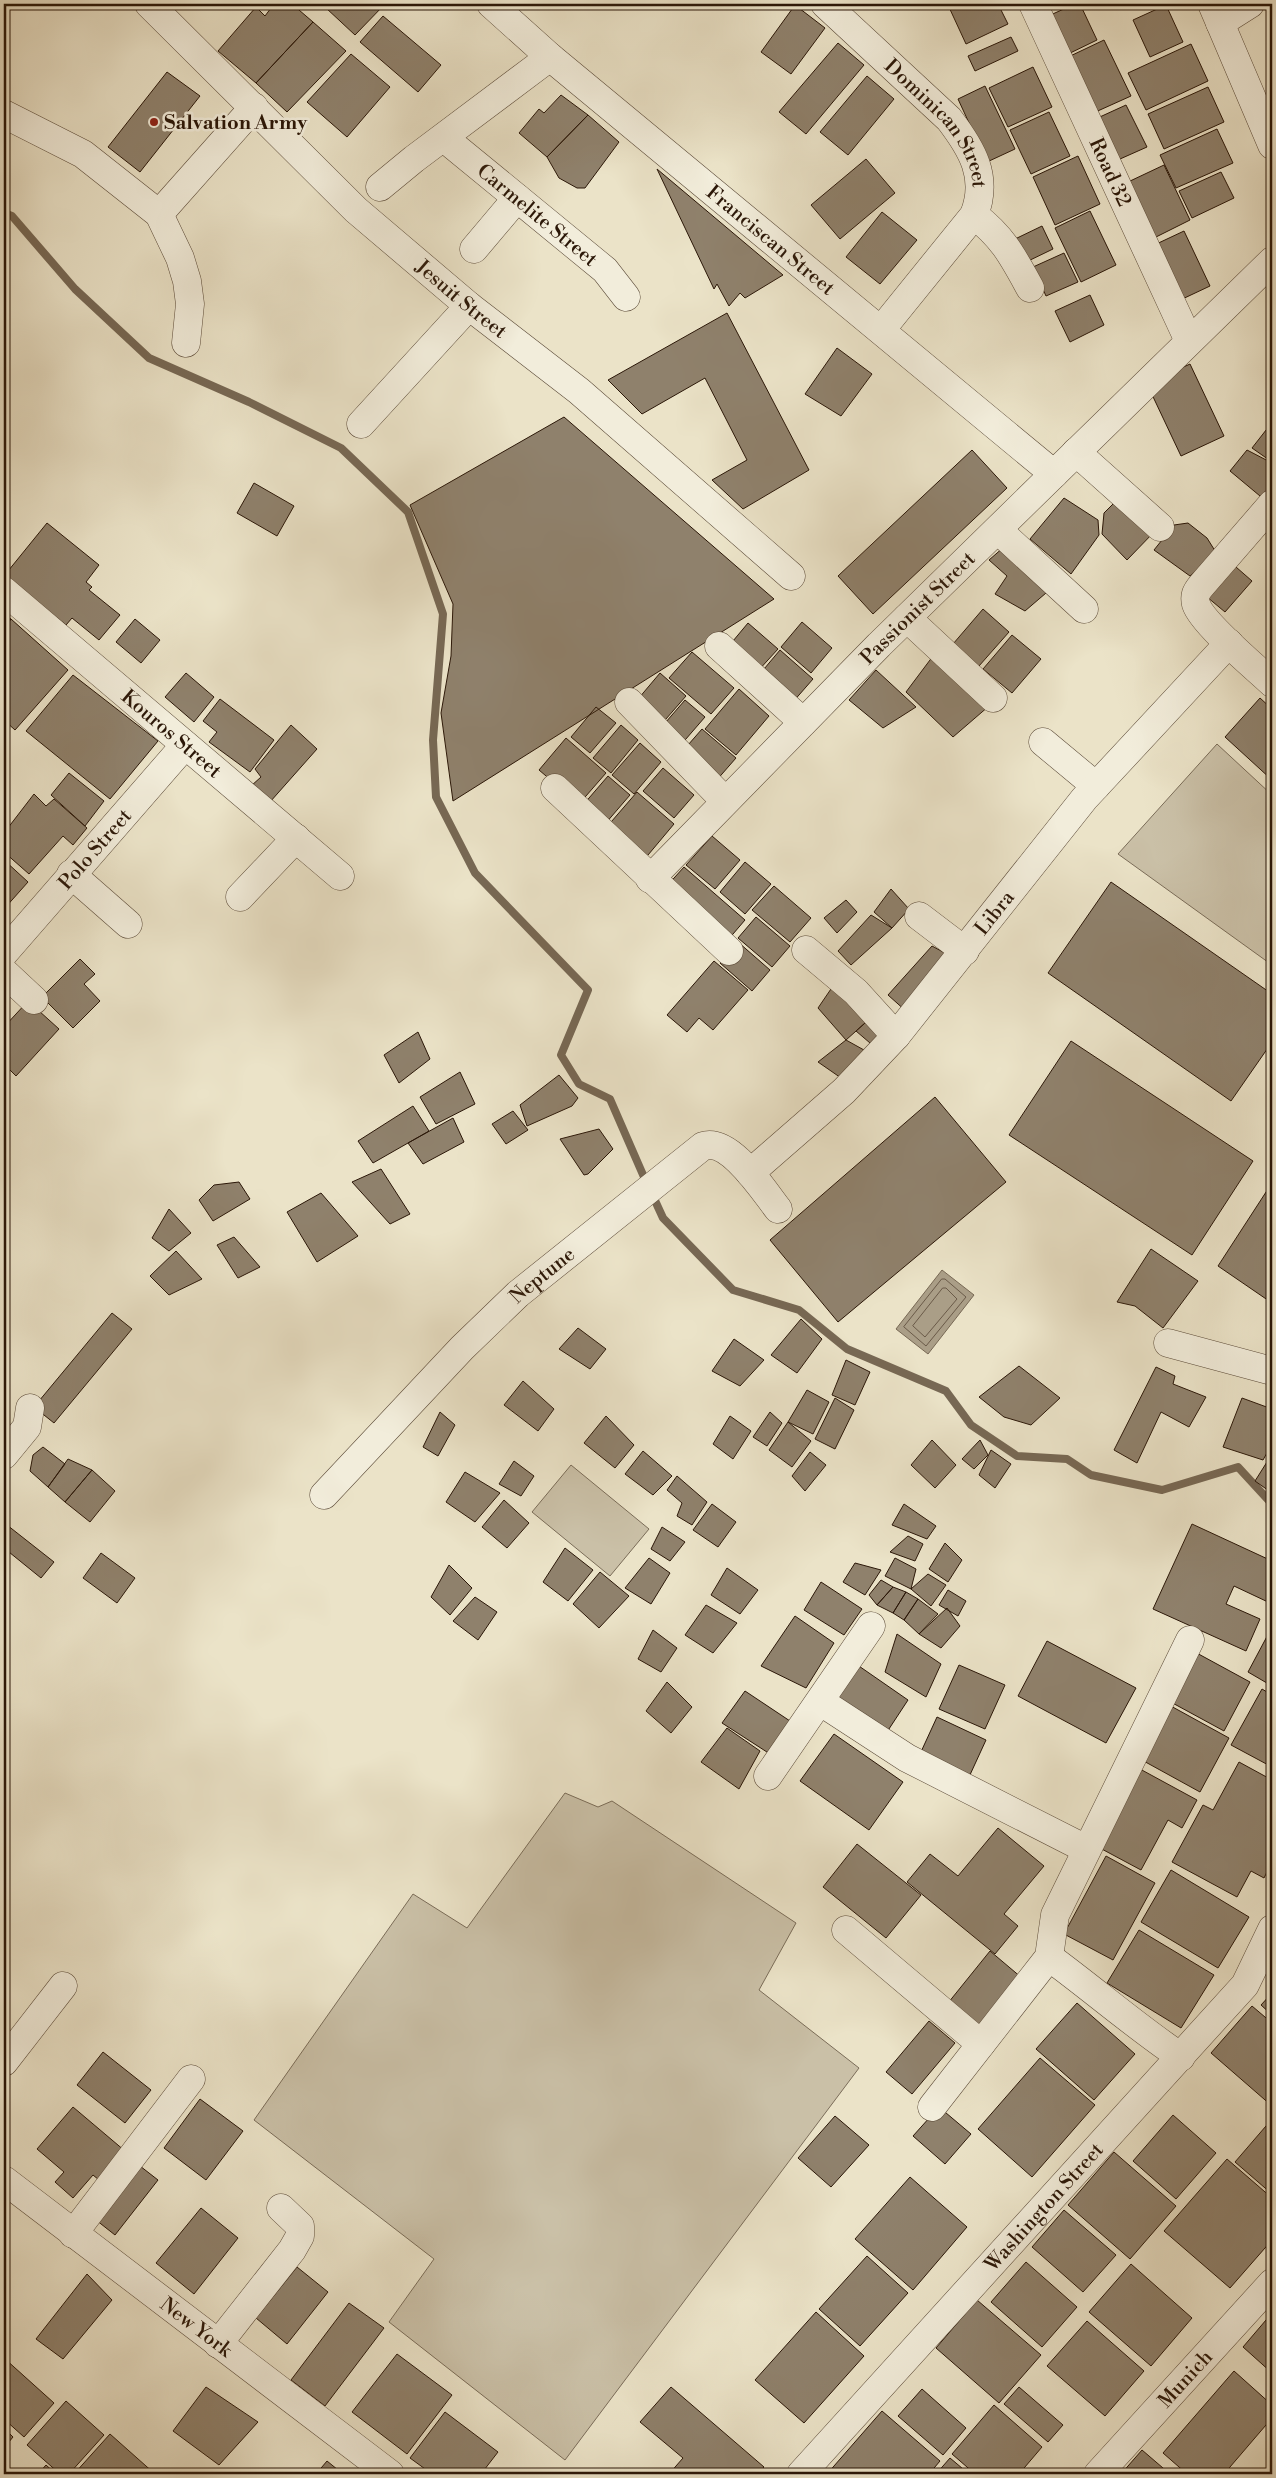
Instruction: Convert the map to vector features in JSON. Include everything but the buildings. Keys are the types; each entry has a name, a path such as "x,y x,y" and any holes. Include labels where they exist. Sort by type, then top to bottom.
{"street":[{"name":"Jesuit Street","path":"149,4 356,210 469,306 579,391 791,576"},
{"name":"Franciscan Street","path":"491,4 550,57 1054,474"},
{"name":"Dominican Street","path":"825,4 949,119 965,139 974,158 980,178 980,201 974,215 881,330"},
{"name":"Road 32","path":"1033,4 1189,341"},
{"path":"1250,4 1216,13 1272,145"},
{"path":"380,187 414,159 550,57"},
{"path":"159,214 254,107"},
{"path":"4,114 83,154 159,214 180,258 187,281 190,304 186,343"},
{"name":"Carmelite Street","path":"444,138 605,270 626,297"},
{"path":"474,249 517,198"},
{"path":"974,215 994,230 1007,248 1030,288"},
{"name":"Passionist Street","path":"650,879 907,618 999,531 1076,452 1272,261"},
{"path":"361,424 469,306"},
{"path":"1076,452 1160,527"},
{"path":"1268,517 1201,586 1195,593 1195,601 1204,617 1272,683"},
{"path":"999,531 1084,609"},
{"name":"Kouros Street","path":"4,591 340,876"},
{"path":"907,618 993,698"},
{"name":"Libra","path":"750,1173 844,1091 896,1036 966,951 1096,786 1229,643"},
{"path":"719,646 803,722"},
{"path":"629,702 725,801"},
{"path":"1043,742 1096,786"},
{"name":"Polo Street","path":"4,953 185,745"},
{"path":"554,788 650,879 729,950"},
{"path":"240,897 296,838"},
{"path":"71,874 128,924"},
{"path":"919,916 966,951"},
{"path":"806,950 856,992 896,1036"},
{"path":"4,972 34,1000"},
{"name":"Neptune","path":"324,1495 462,1348 497,1314 526,1288 662,1181 703,1146 711,1144 727,1150 750,1173 778,1209"},
{"path":"1168,1343 1272,1371"},
{"path":"4,1455 27,1428 30,1408"},
{"path":"768,1776 871,1626"},
{"path":"932,2107 1049,1957 1055,1916 1190,1640"},
{"path":"820,1702 907,1758 1086,1850"},
{"name":"Washington Street","path":"801,2474 1247,1982 1272,1929"},
{"path":"846,1930 981,2044"},
{"path":"1049,1957 1137,2026 1181,2057"},
{"path":"4,2062 63,1986"},
{"path":"73,2234 191,2079"},
{"name":"New York","path":"4,2180 390,2474"},
{"path":"218,2344 292,2250 300,2236 300,2226 281,2208"},
{"name":"Munich","path":"1098,2474 1272,2283"}],"shaded area":[{"path":"1217,744 1272,795 1272,965 1118,854"},
{"path":"571,1465 649,1529 610,1576 532,1512"},
{"path":"565,1793 598,1807 612,1801 796,1923 759,1990 859,2068 565,2460 389,2322 434,2259 254,2120 413,1894 467,1928"}],"water":[{"path":"942,1270 974,1295 928,1354 896,1329"}],"waterway":[{"path":"4,213 12,216 75,289 149,358 249,402 341,448 408,512 443,614 433,740 436,797 475,873 588,990 561,1055 579,1084 610,1099 647,1184"},
{"path":"652,1194 663,1218 733,1290 799,1310 847,1349 946,1391 971,1425 1017,1456 1067,1459 1091,1475 1162,1490 1238,1467 1272,1504"}],"place":[{"name":"Salvation Army","path":"154,122"}]}
